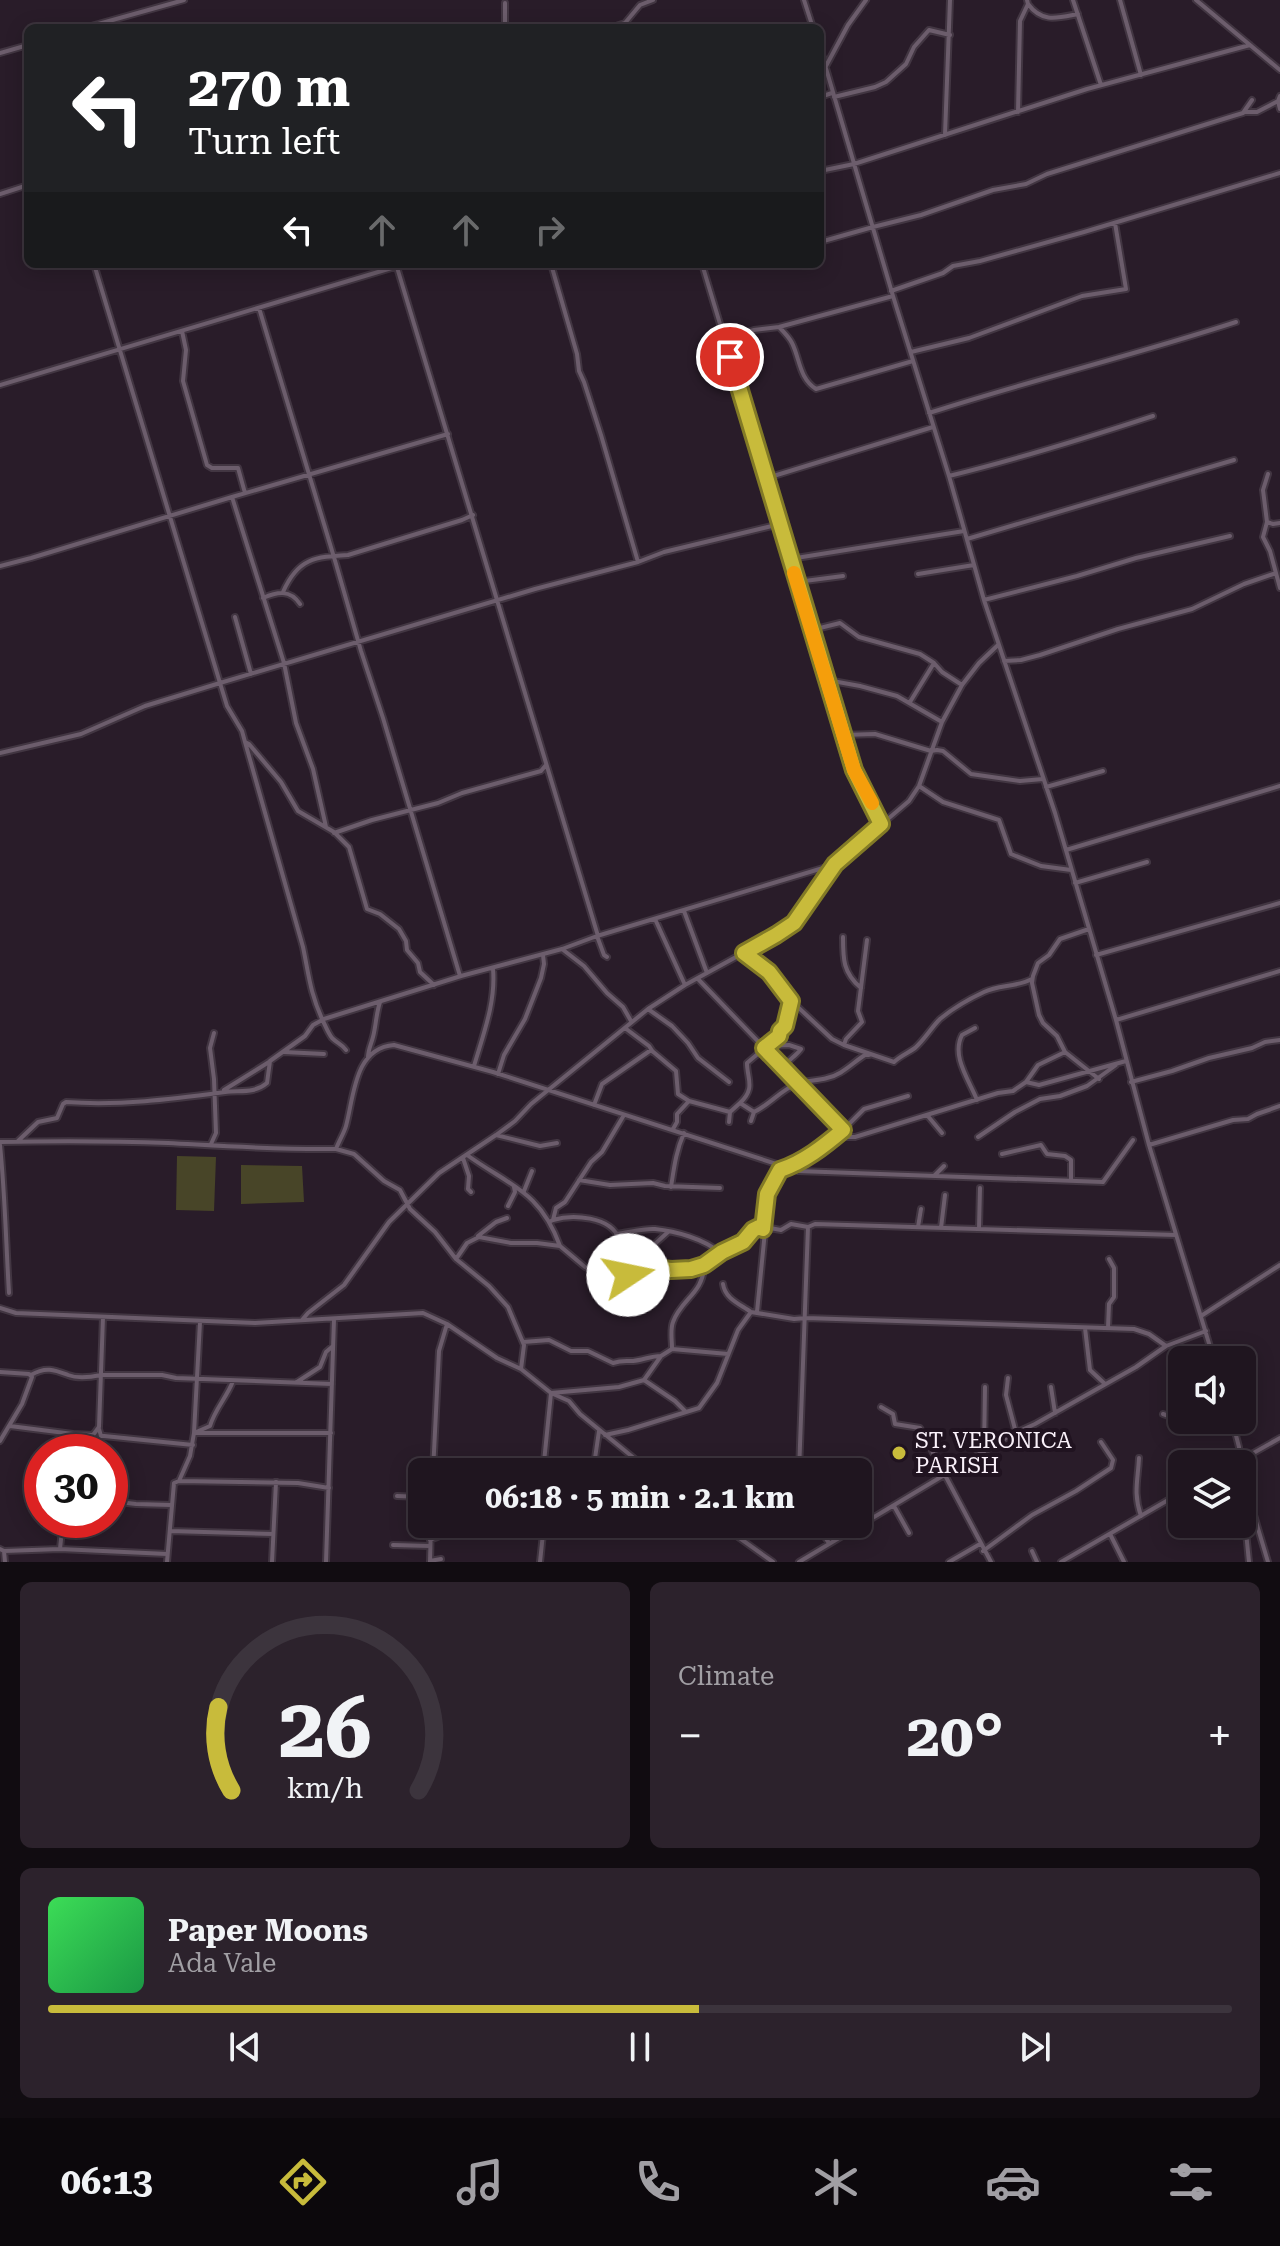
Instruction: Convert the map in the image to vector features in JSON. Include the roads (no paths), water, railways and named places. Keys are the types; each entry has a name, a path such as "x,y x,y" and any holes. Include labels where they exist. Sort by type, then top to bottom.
{"street":[{"path":"98,24 184,0"},
{"path":"627,24 636,8 653,0"},
{"path":"804,0 812,24"},
{"path":"826,66 848,25 866,0"},
{"path":"945,135 950,0"},
{"path":"1073,0 1101,85"},
{"path":"1120,0 1141,75"},
{"path":"1196,0 1280,70"},
{"path":"1027,2 1034,12 1048,18 1078,14"},
{"path":"1018,113 1020,21 1027,2"},
{"path":"505,3 506,24"},
{"path":"824,96 886,82 906,64 914,47 929,30 950,35"},
{"path":"824,170 854,164 1101,85 1250,45"},
{"path":"0,53 24,46"},
{"path":"824,60 984,600 1066,850 1149,1145 1210,1346"},
{"path":"824,241 921,215 993,190 1026,184 1047,174 1243,113 1257,112 1279,98 1280,109"},
{"path":"1243,113 1252,100"},
{"path":"725,339 754,330 779,327 892,293 953,266 1115,223 1280,173"},
{"path":"0,194 24,186"},
{"path":"911,352 969,338 1082,296 1126,289 1115,223"},
{"path":"95,268 227,706 242,731 303,947 313,1001 333,1039 346,1050"},
{"path":"0,385 390,268"},
{"path":"398,268 546,769 607,957"},
{"path":"552,268 579,371 638,562"},
{"path":"703,268 843,735 858,779 881,824"},
{"path":"259,308 461,976"},
{"path":"929,413 1236,322"},
{"path":"779,327 794,346 807,381 816,389 913,361"},
{"path":"182,331 186,350 183,381 207,465 212,468 238,468 245,493"},
{"path":"949,476 1092,437 1153,416"},
{"path":"767,478 933,427"},
{"path":"0,566 448,434"},
{"path":"967,539 1234,460"},
{"path":"1268,474 1263,490 1267,522 1263,537 1280,588"},
{"path":"232,497 284,663 296,723 313,769 326,828"},
{"path":"283,592 289,579 314,558 348,555 473,515"},
{"path":"1267,522 1280,523"},
{"path":"0,753 81,734 145,706 535,589 638,562 664,552 780,524"},
{"path":"790,559 964,531"},
{"path":"984,600 1230,536"},
{"path":"918,574 974,565"},
{"path":"1004,661 1040,655 1192,609 1244,584 1276,573"},
{"path":"797,582 843,576"},
{"path":"263,598 283,592 292,595 300,604"},
{"path":"235,617 251,674"},
{"path":"812,630 839,623 859,637 914,651 962,685"},
{"path":"302,1320 344,1285 373,1243 439,1173 496,1135 648,1009 794,923 835,864 909,801 919,786 942,722 962,685 998,645"},
{"path":"909,703 934,663"},
{"path":"827,680 897,696 942,722"},
{"path":"843,735 875,734 931,751 937,750 948,754 971,774 1014,780 1043,779"},
{"path":"245,742 281,782 298,811 334,833 350,850 367,909 396,926 420,972 434,985"},
{"path":"334,833 546,769"},
{"path":"1046,787 1103,771"},
{"path":"919,786 943,802 999,820 1011,854 1041,866 1071,870"},
{"path":"1066,850 1280,786"},
{"path":"1075,883 1147,862"},
{"path":"220,1092 269,1062 322,1020 835,864"},
{"path":"1096,955 1280,904"},
{"path":"684,911 707,973"},
{"path":"655,919 685,985"},
{"path":"1089,929 1060,939 1049,955 1038,963 1032,979 1043,1023 1057,1036 1065,1052 1099,1079"},
{"path":"843,937 844,968 861,988"},
{"path":"844,1045 862,1022 858,1011 867,940"},
{"path":"562,949 584,966 623,1007 632,1022"},
{"path":"744,953 769,972 791,1001 832,1039 894,1062 919,1044 940,1019 970,999 993,988 1032,979"},
{"path":"498,1074 541,978 543,955"},
{"path":"474,1066 490,1009 493,969"},
{"path":"1116,1020 1280,971"},
{"path":"698,979 847,1137 1013,1091 1026,1082 1038,1065 1065,1052"},
{"path":"729,1122 730,1112 746,1098 751,1082 747,1063 779,1036 785,1026 791,1001"},
{"path":"368,1059 367,1052 380,1002"},
{"path":"648,1009 672,1026 698,1058 729,1082"},
{"path":"625,1028 676,1071 678,1094 689,1101 730,1112"},
{"path":"975,1028 962,1035 957,1048 960,1063 977,1100"},
{"path":"209,1145 216,1133 210,1048 214,1033"},
{"path":"1131,1082 1280,1040"},
{"path":"336,1149 347,1124 355,1082 368,1059 380,1048 394,1045 474,1066 806,1172 1105,1181 1133,1140"},
{"path":"765,1047 789,1045 801,1049 783,1068"},
{"path":"594,1105 602,1084 649,1051 653,1052"},
{"path":"281,1052 324,1054"},
{"path":"751,1121 754,1112 781,1092 798,1083 841,1074 865,1055 872,1054"},
{"path":"1026,1082 1039,1085 1126,1061"},
{"path":"17,1142 38,1122 58,1117 66,1102 138,1103 259,1089 268,1081 269,1062"},
{"path":"978,1137 1040,1099 1087,1086 1118,1064"},
{"path":"605,1435 699,1408 711,1394 723,1370 738,1330 754,1312 768,1192 780,1170 791,1168 842,1131 867,1108 908,1096"},
{"path":"673,1129 677,1114 689,1101"},
{"path":"740,1103 754,1112"},
{"path":"1149,1145 1233,1120 1248,1119 1280,1106"},
{"path":"551,1221 556,1208 565,1202 591,1162 607,1145 624,1115"},
{"path":"927,1115 942,1133"},
{"path":"671,1187 675,1158 684,1133"},
{"path":"496,1135 540,1146 557,1143"},
{"path":"9,1293 0,1143 336,1149 354,1154 384,1181 400,1190 413,1213 435,1232 456,1259 489,1286 508,1307 523,1342 521,1369"},
{"path":"1002,1154 1041,1145 1047,1154 1065,1156 1071,1160 1071,1181"},
{"path":"465,1156 532,1198 551,1221 560,1246 585,1267 599,1274 630,1266 679,1270 704,1265 743,1242 759,1227 781,1230 791,1224 808,1227 815,1224 1176,1235"},
{"path":"465,1156 468,1189 471,1192"},
{"path":"933,1176 944,1166"},
{"path":"524,1191 532,1171"},
{"path":"579,1180 610,1185 653,1183 671,1187 720,1188"},
{"path":"508,1206 515,1192 513,1184"},
{"path":"979,1228 980,1188"},
{"path":"941,1228 945,1195"},
{"path":"918,1227 921,1209"},
{"path":"551,1221 566,1217 601,1223 616,1234 630,1266"},
{"path":"456,1259 467,1243 496,1222 507,1218"},
{"path":"800,1458 808,1227"},
{"path":"616,1234 655,1229 703,1242 720,1254"},
{"path":"624,1283 630,1266 668,1232"},
{"path":"477,1238 560,1246"},
{"path":"1108,1328 1109,1304 1114,1297 1114,1268 1109,1259"},
{"path":"672,1349 673,1320 700,1285 704,1265"},
{"path":"1201,1316 1280,1265"},
{"path":"602,1273 615,1286 624,1283"},
{"path":"624,1283 630,1288 630,1293"},
{"path":"723,1284 724,1291 736,1303 754,1312 794,1319 1134,1329 1149,1334 1166,1346"},
{"path":"0,1308 16,1313 200,1322 255,1323 414,1312 431,1316 497,1358 521,1369 551,1393 569,1401 634,1458"},
{"path":"101,1434 103,1317"},
{"path":"326,1562 334,1319"},
{"path":"794,1319 805,1327"},
{"path":"179,1481 193,1445 200,1322"},
{"path":"434,1458 439,1351 447,1324"},
{"path":"1085,1328 1090,1370 1105,1384"},
{"path":"799,1562 1016,1433 1136,1367 1166,1346 1206,1331"},
{"path":"523,1342 549,1340 571,1351 588,1351 613,1363 622,1359 634,1361 661,1356"},
{"path":"296,1383 320,1367 326,1352 333,1346"},
{"path":"551,1393 619,1387 644,1380 661,1356 672,1349 728,1354"},
{"path":"0,1372 31,1375 47,1370 62,1371 71,1376 162,1375 332,1384"},
{"path":"0,1441 30,1385 31,1375"},
{"path":"1008,1378 1006,1395 1016,1433"},
{"path":"644,1380 685,1411"},
{"path":"194,1433 210,1426 213,1414 227,1396 233,1381"},
{"path":"984,1452 985,1387"},
{"path":"1051,1387 1055,1413"},
{"path":"544,1458 551,1393"},
{"path":"881,1407 893,1414 895,1424 920,1428 991,1562"},
{"path":"1163,1414 1168,1416"},
{"path":"10,1426 73,1434"},
{"path":"94,1434 99,1427"},
{"path":"595,1458 599,1430"},
{"path":"194,1433 331,1433"},
{"path":"1256,1452 1280,1438"},
{"path":"128,1439 193,1445"},
{"path":"983,1551 1032,1515 1111,1468 1113,1460 1101,1442"},
{"path":"1139,1458 1135,1481 1141,1516"},
{"path":"167,1562 174,1483 276,1482 329,1488"},
{"path":"272,1562 276,1482"},
{"path":"397,1496 408,1496"},
{"path":"1061,1562 1168,1500"},
{"path":"128,1502 171,1505"},
{"path":"894,1506 909,1533"},
{"path":"1256,1522 1268,1562"},
{"path":"170,1531 273,1534"},
{"path":"1110,1534 1124,1562"},
{"path":"60,1549 61,1538"},
{"path":"430,1538 430,1562 441,1559"},
{"path":"393,1545 430,1543 438,1538"},
{"path":"540,1562 543,1538"},
{"path":"740,1538 773,1562"},
{"path":"826,1538 829,1543"},
{"path":"1247,1538 1249,1562"},
{"path":"949,1562 980,1544"},
{"path":"5,1562 2,1550 60,1549 167,1554"},
{"path":"1032,1551 1037,1562"},
{"path":"132,1562 138,1553"}],"place":[{"name":"ST. VERONICA PARISH","path":"899,1453"}]}
